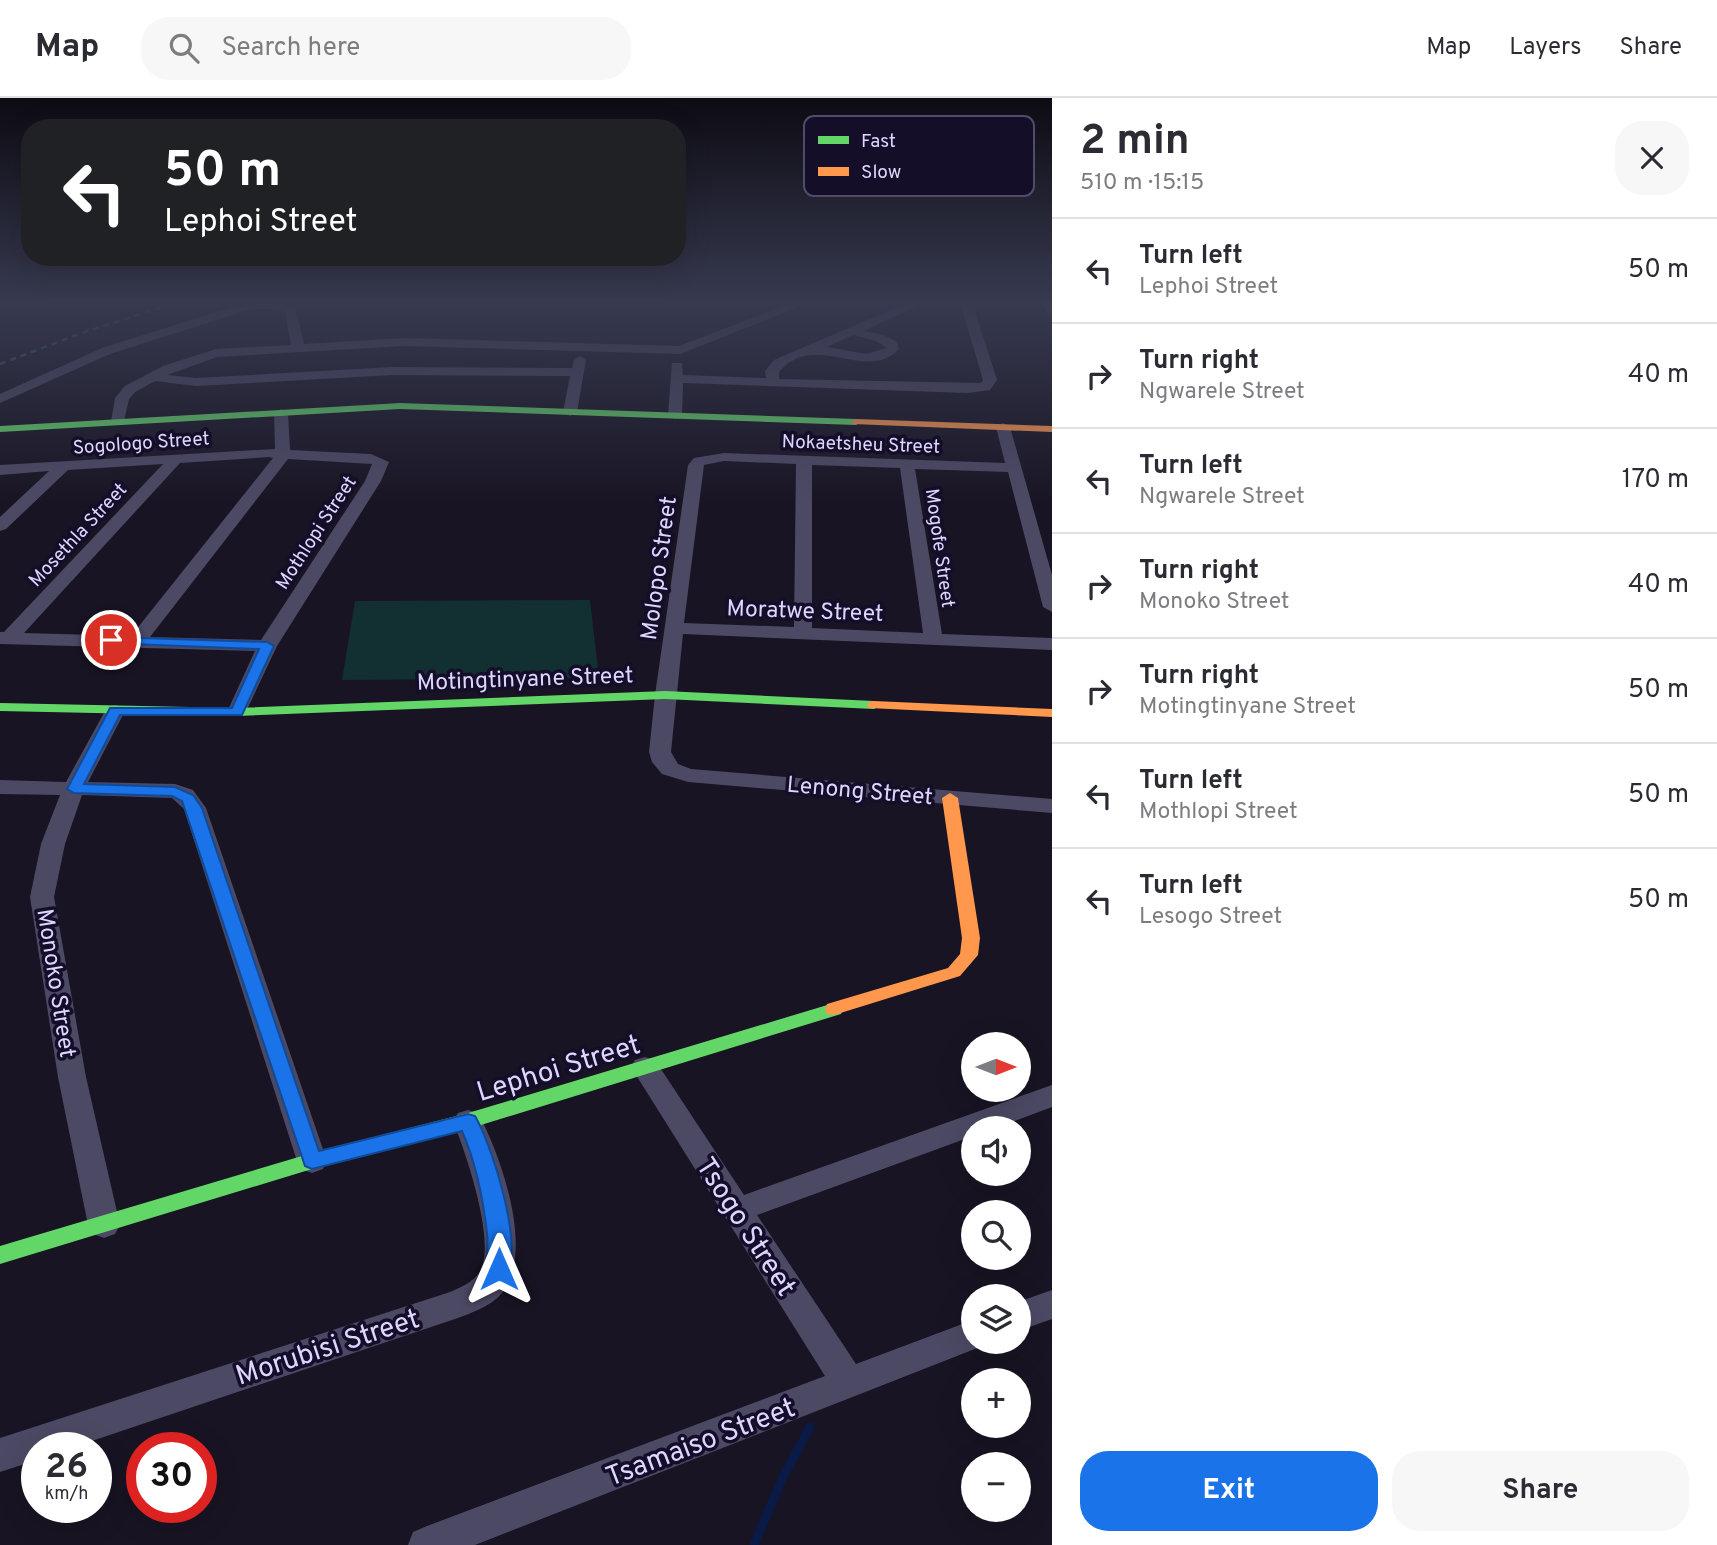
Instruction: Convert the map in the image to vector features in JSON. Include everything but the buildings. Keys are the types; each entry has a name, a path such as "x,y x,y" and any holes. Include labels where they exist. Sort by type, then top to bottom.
{"street":[{"path":"0,399 66,370"},
{"path":"118,422 124,393 172,370"},
{"path":"675,415 677,370"},
{"path":"773,370 773,382"},
{"path":"676,379 967,389 985,387 990,380 987,370"},
{"path":"152,377 196,382 405,371 531,374 578,372 570,412"},
{"path":"0,429 400,406 1052,429"},
{"path":"137,641 269,476 283,453 281,413"},
{"path":"1003,427 1052,607"},
{"name":"Sogologo Street","path":"0,470 283,453"},
{"name":"Mothlopi Street","path":"237,712 267,646 382,464 374,459 283,453"},
{"name":"Nokaetsheu Street","path":"705,458 1014,468"},
{"name":"Molopo Street","path":"670,769 663,762 660,752 665,695 696,465 705,458"},
{"name":"Mosethla Street","path":"4,638 176,459"},
{"path":"803,635 804,460"},
{"name":"Mogofe Street","path":"907,464 933,639"},
{"path":"0,526 64,466"},
{"name":"Moratwe Street","path":"675,628 1052,644"},
{"path":"4,638 267,646"},
{"name":"Motingtinyane Street","path":"0,707 237,712 665,695 1052,713"},
{"name":"Monoko Street","path":"104,1225 72,1077 42,898 53,844 74,789 116,711"},
{"name":"Lenong Street","path":"670,769 696,776 1052,806"},
{"path":"0,787 175,791 185,795 193,804 312,1161"},
{"name":"Lephoi Street","path":"0,1255 312,1161 468,1121 927,982 960,967 969,955 971,937 950,798"},
{"name":"Tsogo Street","path":"645,1067 849,1384"},
{"path":"737,1210 1052,1096"},
{"name":"Morubisi Street","path":"0,1455 455,1305 477,1295 486,1288 499,1269 500,1244 486,1167 468,1121"},
{"path":"1031,1312 1052,1304"},
{"name":"Tsamaiso Street","path":"427,1545 961,1340"}],"green space":[{"path":"590,600 599,678 342,680 355,601"}],"waterway":[{"path":"754,1545 782,1479 810,1427"}],"traffic: fast":[{"path":"0,429 400,406 856,422"},
{"path":"0,707 237,712 665,695 874,705"},
{"path":"0,1255 312,1161 468,1121 834,1009"}],"traffic: slow":[{"path":"856,422 1052,429"},
{"path":"874,705 1052,713"},
{"path":"834,1009 954,972 969,955 971,938 950,798"}],"route":[{"path":"111,640 267,646 237,712 116,711 74,789 175,791 188,798 193,804 312,1161 468,1121 481,1150 495,1209 500,1244 499,1269"}]}
